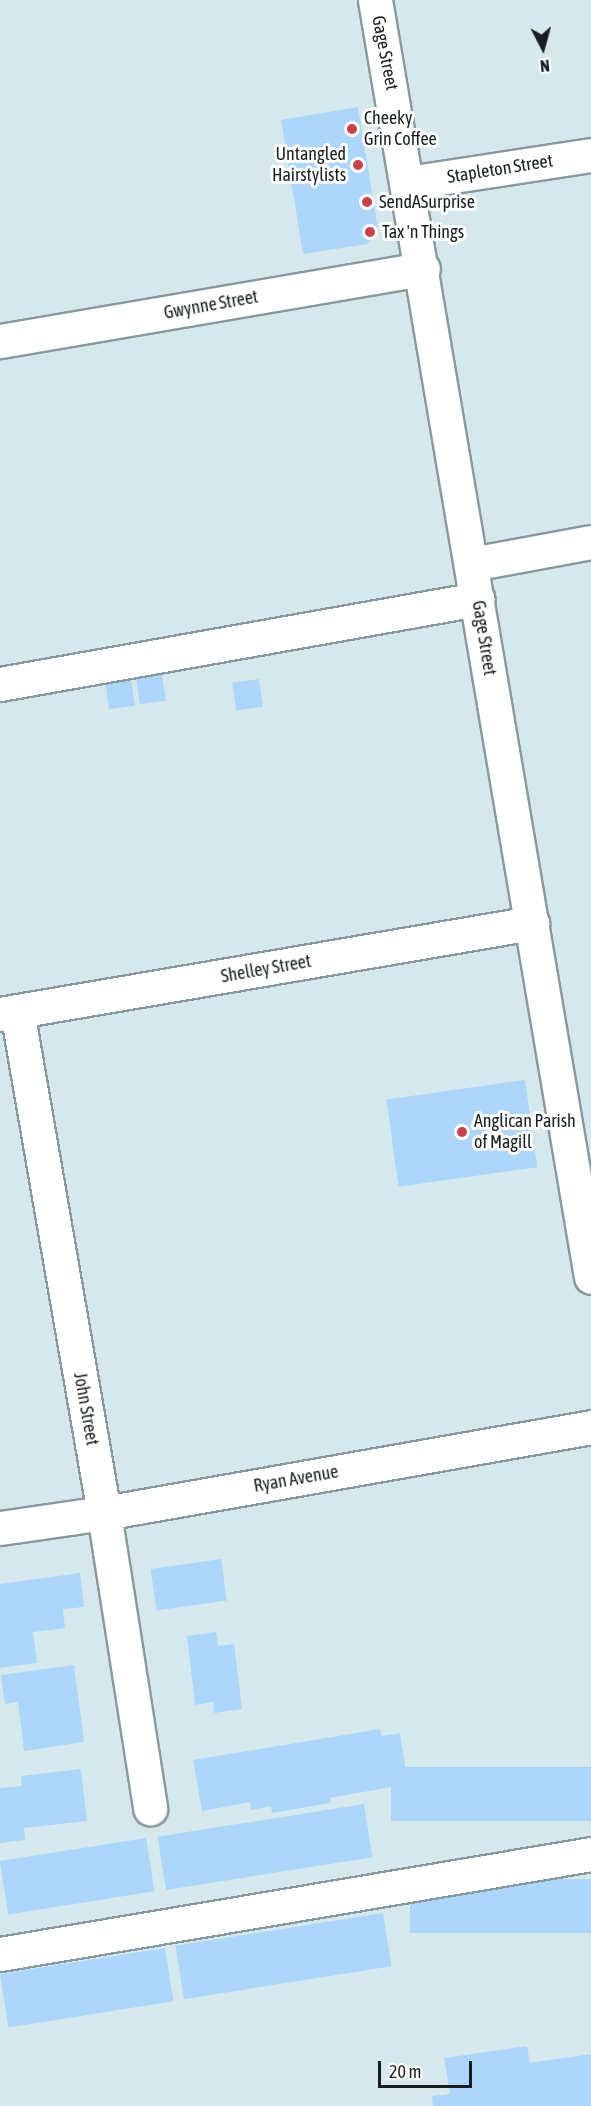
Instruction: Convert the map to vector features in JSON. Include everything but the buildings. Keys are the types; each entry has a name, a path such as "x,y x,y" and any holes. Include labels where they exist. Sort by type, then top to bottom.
{"street":[{"name":"Gage Street","path":"375,0 423,269 532,923 580,1146 591,1277"},
{"name":"Stapleton Street","path":"408,183 591,154"},
{"name":"Gwynne Street","path":"0,341 423,269"},
{"path":"472,564 591,543"},
{"path":"0,684 478,599"},
{"name":"Shelley Street","path":"9,1013 532,923"},
{"name":"John Street","path":"9,1013 104,1513 150,1808"},
{"name":"Ryan Avenue","path":"0,1528 104,1513 591,1427"},
{"path":"0,1954 591,1854"}],"place":[{"name":"Cheeky Grin Coffee","path":"352,129"},
{"name":"Untangled Hairstylists","path":"358,165"},
{"name":"SendASurprise","path":"367,202"},
{"name":"Tax 'n Things","path":"370,232"},
{"name":"Anglican Parish of Magill","path":"462,1132"}]}
